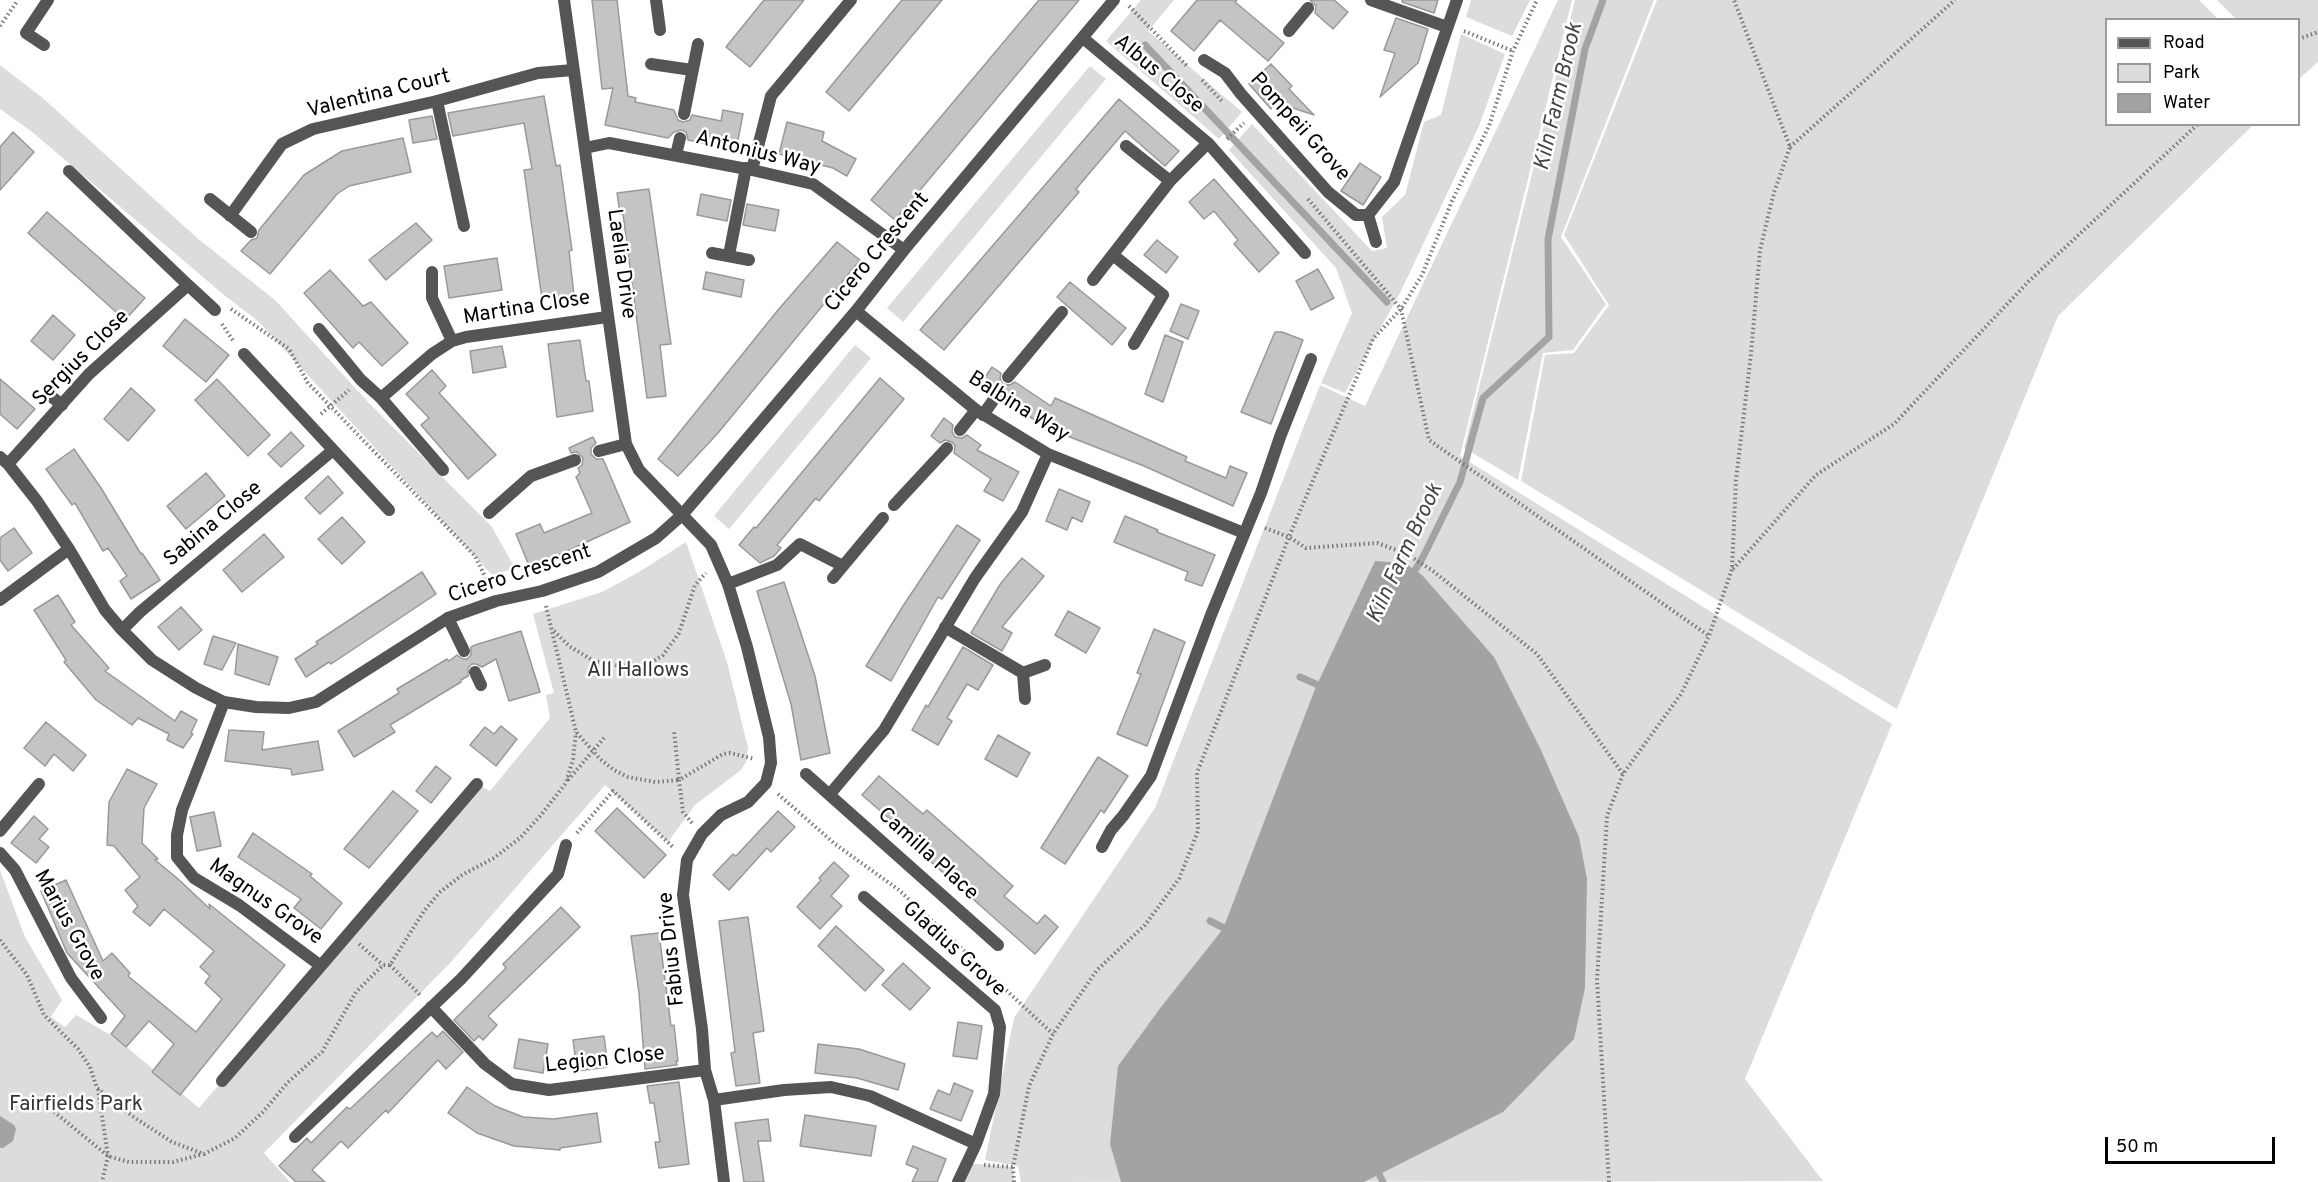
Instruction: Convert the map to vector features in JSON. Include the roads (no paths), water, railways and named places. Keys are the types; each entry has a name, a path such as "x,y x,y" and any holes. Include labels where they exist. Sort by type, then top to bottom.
{"street":[{"path":"44,45 26,33 48,0"},
{"name":"Laelia Drive","path":"564,0 626,444 639,470 682,515"},
{"path":"660,30 656,0 661,0"},
{"path":"729,255 749,169 771,96 851,0"},
{"name":"Cicero Crescent","path":"4,461 37,501 105,610 152,660 196,688 224,702 256,707 289,708 316,702 448,618 496,601 542,591 598,572 656,538 682,515 856,311 904,250 1114,0"},
{"path":"1371,0 1448,26"},
{"path":"1376,242 1368,215 1394,182 1458,0"},
{"path":"1289,31 1308,8"},
{"name":"Albus Close","path":"1083,38 1208,143 1305,253"},
{"path":"684,114 698,44"},
{"name":"Pompeii Grove","path":"1204,60 1225,73 1328,192 1356,214 1368,215"},
{"path":"651,64 692,70"},
{"name":"Valentina Court","path":"230,216 282,144 313,129 437,101 538,74 573,70"},
{"path":"437,101 464,226"},
{"path":"676,155 680,138"},
{"name":"Antonius Way","path":"585,148 609,143 749,169 813,184 904,250"},
{"name":"Albus Close","path":"1093,280 1170,181 1208,143"},
{"path":"1126,146 1170,181"},
{"path":"69,171 215,310"},
{"path":"210,199 251,232"},
{"path":"712,253 749,260"},
{"path":"1113,255 1163,295 1134,344"},
{"name":"Martina Close","path":"432,272 432,298 452,341"},
{"name":"Sergius Close","path":"4,461 62,405 89,374 188,285"},
{"name":"Balbina Way","path":"856,311 980,413 1048,454 1245,533"},
{"path":"1008,377 1062,312"},
{"name":"Martina Close","path":"381,398 432,354 452,341 466,336 607,316"},
{"path":"318,329 443,470"},
{"path":"244,354 389,510"},
{"path":"1102,847 1111,830 1151,776 1311,359"},
{"path":"48,394 62,405"},
{"path":"960,430 997,395"},
{"path":"599,451 626,444"},
{"path":"894,505 946,447"},
{"name":"Sabina Close","path":"122,630 140,612 332,451"},
{"path":"830,795 884,730 975,578 1022,512 1048,454"},
{"path":"489,513 531,476 574,460"},
{"path":"682,515 711,544 728,584 777,566 800,544 843,566"},
{"path":"833,578 883,518"},
{"path":"0,600 69,549"},
{"name":"Fabius Drive","path":"724,1182 714,1100 705,1070 702,1029 683,895 687,860 702,834 722,815 748,802 766,783 771,763 769,737 728,584"},
{"path":"448,618 464,651"},
{"path":"945,627 1023,673"},
{"path":"1023,673 1045,665"},
{"path":"475,672 481,685"},
{"path":"1023,673 1025,699"},
{"name":"Magnus Grove","path":"224,702 182,810 177,835 177,857 194,878 239,905 321,966"},
{"name":"Camilla Place","path":"807,774 998,945"},
{"path":"0,831 39,784"},
{"name":"Magnus Grove","path":"222,1081 477,784"},
{"path":"295,1137 461,980 558,874 566,845"},
{"name":"Marius Grove","path":"0,853 15,870 71,978 101,1018"},
{"name":"Gladius Grove","path":"864,897 995,1010 1000,1028 994,1094 976,1144 958,1182"},
{"name":"Legion Close","path":"432,1007 485,1064 512,1084 549,1090 705,1070"},
{"path":"714,1100 784,1090 831,1087 870,1096 976,1144"}],"water":[{"path":"1375,561 1405,563 1422,575 1494,657 1540,748 1579,837 1587,879 1585,988 1574,1039 1503,1112 1364,1182 1121,1182 1110,1144 1118,1066 1223,929 1315,689"},
{"path":"0,1116 14,1125 16,1129 13,1141 3,1148 0,1148"}],"waterway":[{"name":"Kiln Farm Brook","path":"1411,577 1460,482 1483,398 1549,337 1548,239 1585,49 1603,0"},
{"path":"1145,45 1387,302"},
{"path":"1300,677 1325,688"},
{"path":"1210,921 1232,932"},
{"name":"Kiln Farm Brook","path":"1376,1168 1383,1182"}],"park label":[{"name":"All Hallows","path":"638,672"},
{"name":"Fairfields Park","path":"76,1106"}]}
